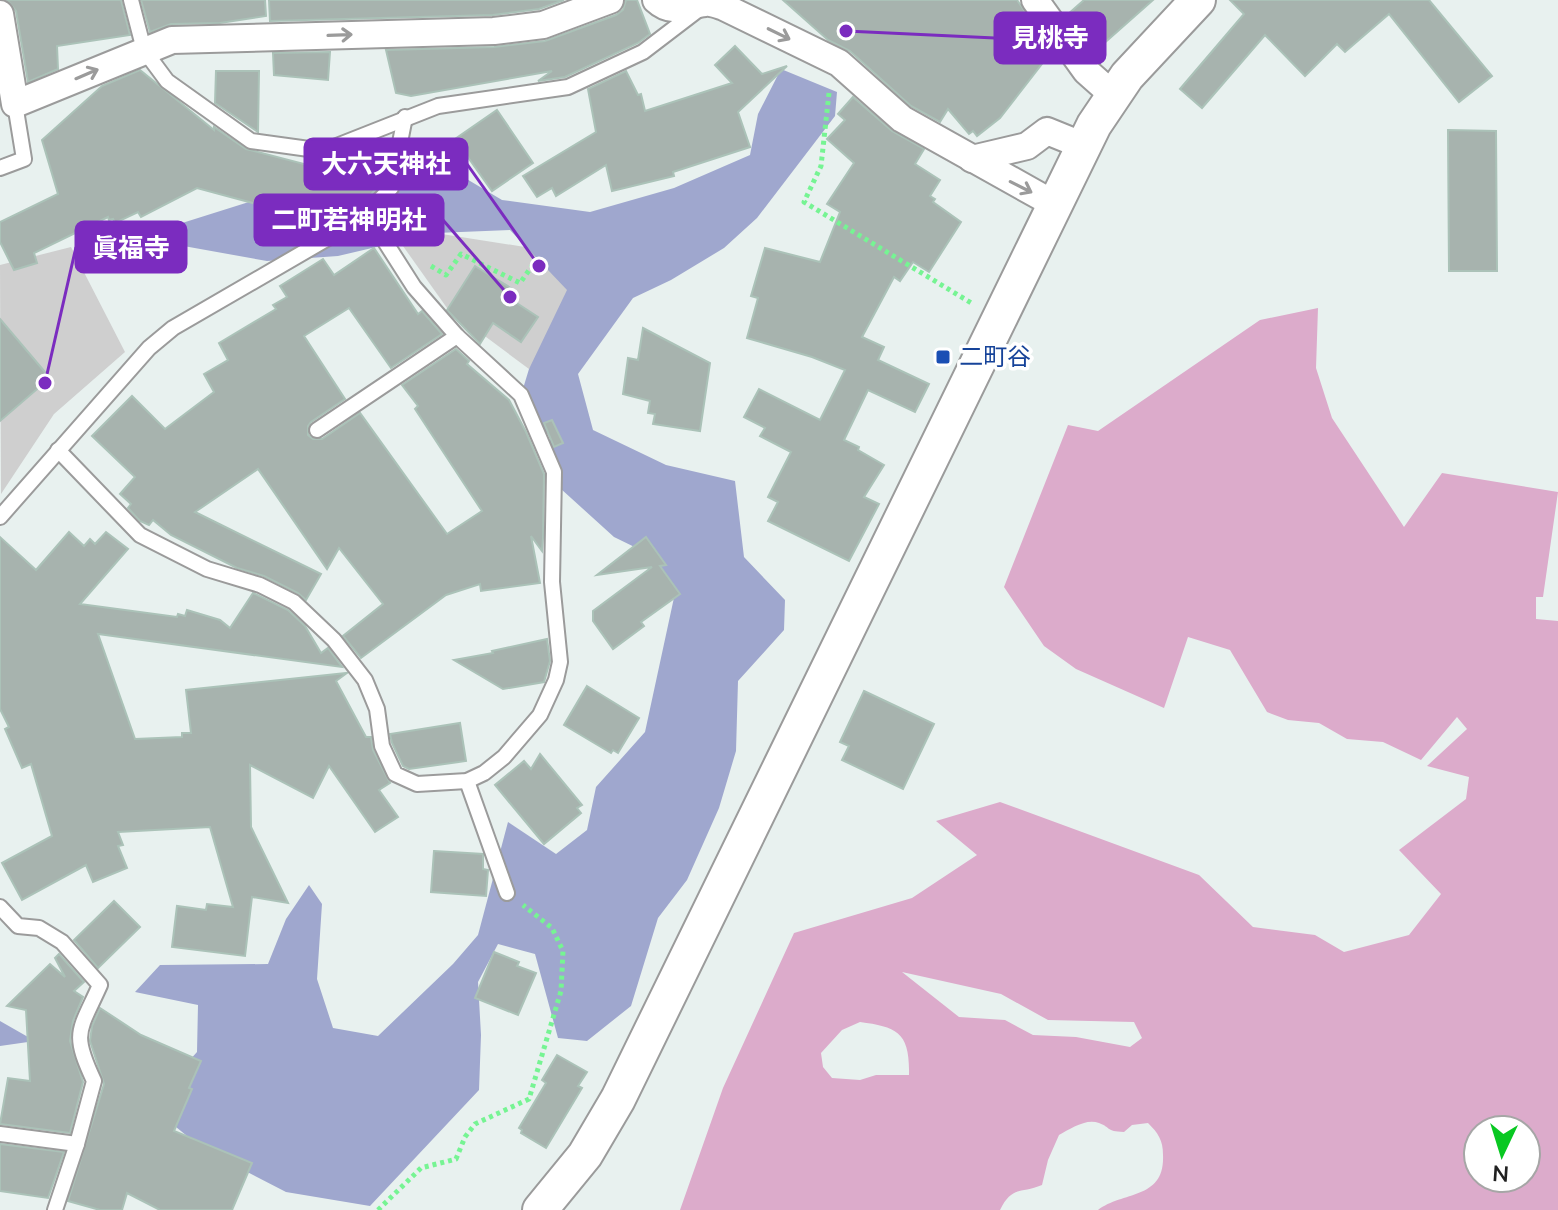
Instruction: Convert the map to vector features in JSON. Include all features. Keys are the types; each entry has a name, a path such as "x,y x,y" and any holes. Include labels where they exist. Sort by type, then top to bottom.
{"street":[{"path":"0,14 15,104 172,40 494,31 543,25 610,0"},
{"path":"656,0 662,6 676,9 709,1 839,63 902,119 1054,204"},
{"path":"1035,0 1086,71 1113,95"},
{"path":"540,1210 585,1155 618,1099 1084,146 1113,95 1198,0"},
{"path":"972,159 1027,146 1047,131 1084,146"}],"lane":[{"path":"131,0 144,50 167,81 251,141 309,149 334,147 438,106 568,87 643,52 709,1"},
{"path":"0,168 24,159 15,104"},
{"path":"0,517 149,348 173,328 361,219 391,188 405,117"},
{"path":"58,450 140,535 207,569 260,585 294,602 334,640 365,680 377,709 382,746 395,774 417,784 467,781 484,773 504,757 540,715 556,680 560,662 552,582 554,472 521,395 457,336 414,287 384,240"},
{"path":"317,430 457,336"},
{"path":"467,781 507,893"},
{"path":"0,907 18,926 39,928 62,942 100,985 78,1033 79,1051 94,1081 55,1210"},
{"path":"0,1134 77,1144"}],"path":[{"path":"839,63 829,93 821,166 804,202 997,319"},
{"path":"384,240 446,275 461,254 520,283 537,259"},
{"path":"378,1210 421,1168 456,1159 465,1137 475,1124 529,1099 561,991 563,951 552,928 507,893"}],"shaded area":[{"path":"781,69 837,92 835,116 757,218 724,248 671,280 633,298 578,374 593,430 666,465 735,481 744,557 785,600 784,630 738,681 736,751 719,808 687,880 658,918 631,1006 587,1041 558,1038 535,954 498,944 478,982 481,1035 479,1090 370,1206 286,1192 203,1149 149,1105 197,1052 198,1005 135,992 160,965 268,964 286,919 309,885 322,904 317,979 333,1028 378,1036 453,964 478,935 508,822 556,854 587,830 596,787 645,732 675,593 653,556 614,537 550,479 550,436 518,405 529,369 567,290 510,230 436,233 338,256 267,261 178,245 133,266 101,243 179,224 258,199 369,191 386,155 447,150 465,178 502,200 590,212 674,188 750,155 758,114"},
{"path":"410,229 525,247 588,286 529,369 447,308 398,239"},
{"path":"71,247 125,352 54,414 1,494 0,265"},
{"path":"1318,308 1316,368 1332,418 1404,527 1442,473 1558,492 1543,597 1536,597 1536,619 1558,621 1558,1210 1098,1210 1150,1187 1162,1170 1163,1150 1159,1137 1148,1123 1132,1125 1124,1132 1089,1122 1059,1135 1042,1185 1013,1193 1000,1210 680,1210 723,1088 794,933 912,898 977,855 936,821 1000,802 1199,875 1253,927 1315,935 1344,952 1409,935 1441,894 1399,850 1466,799 1469,777 1427,766 1467,729 1457,717 1421,760 1383,742 1347,739 1319,723 1288,720 1267,712 1230,650 1188,637 1164,708 1076,669 1044,646 1004,587 1068,425 1098,431 1260,320","holes":["902,972 1001,994 1048,1020 1134,1022 1142,1038 1130,1047 1076,1037 1033,1035 1005,1020 959,1017","860,1022 883,1026 899,1034 907,1049 909,1075 876,1075 860,1080 832,1078 823,1067 821,1053 842,1030"]},
{"path":"0,1021 35,1041 0,1046"}],"building":[{"path":"7,0 121,0 130,35 57,46 58,69 28,82 16,11"},
{"path":"141,0 265,0 266,16 220,23 171,24 150,32"},
{"path":"269,0 564,0 539,9 493,15 270,21"},
{"path":"626,0 637,0 650,34 638,43 565,77 538,81 552,71 411,96 396,93 386,50 494,47 545,41 616,15 623,10"},
{"path":"783,0 1017,0 1052,51 1000,118 977,136 973,131 969,134 948,109 940,122 911,106 850,51 828,40"},
{"path":"1084,0 1153,0 1093,53 1066,16"},
{"path":"1230,0 1429,0 1492,76 1459,102 1389,14 1345,52 1337,44 1305,76 1265,35 1202,108 1180,89 1244,14"},
{"path":"735,46 762,74 787,66 738,112 750,147 673,172 674,176 612,191 606,165 556,196 552,188 537,197 523,176 596,132 588,89 626,71 638,95 641,94 645,111 732,83 715,65"},
{"path":"330,52 328,80 274,75 273,53"},
{"path":"140,70 214,130 214,127 246,149 308,165 309,169 353,162 376,189 364,202 290,213 197,188 141,217 138,212 115,223 108,217 34,253 37,263 14,270 0,242 0,222 58,194 42,140 102,86"},
{"path":"216,71 259,71 258,132 215,103"},
{"path":"853,97 892,131 924,149 915,164 940,180 930,196 935,199 933,202 961,222 929,272 913,262 900,281 894,277 862,337 884,347 878,360 929,384 915,412 868,390 844,440 884,465 864,497 879,504 849,561 768,521 778,502 768,497 791,452 760,436 765,428 744,417 759,389 820,420 845,370 747,338 758,298 751,296 765,248 820,262 840,212 827,204 854,163 827,139 845,120 838,114"},
{"path":"497,110 533,163 492,191 455,139"},
{"path":"1448,130 1496,131 1497,271 1449,271"},
{"path":"374,248 418,314 422,311 442,334 391,368 349,308 304,336 345,399 311,422 308,435 313,439 322,439 360,413 447,534 482,511 402,385 456,349 469,361 467,364 509,400 526,432 544,474 543,538 542,551 531,536 540,583 481,591 480,584 446,595 361,658 343,636 383,604 339,548 327,569 258,469 195,512 321,574 306,600 264,576 237,568 171,535 153,520 149,525 140,521 128,508 131,504 120,494 135,477 92,436 132,396 165,429 214,392 204,374 228,360 219,343 276,309 273,305 287,297 280,286 323,259 334,275"},
{"path":"475,266 514,290 509,298 538,317 521,342 493,323 480,344 447,310"},
{"path":"0,319 50,378 0,421"},
{"path":"643,328 710,363 700,431 653,424 655,414 648,413 650,401 623,394 628,358 638,360"},
{"path":"552,420 563,443 554,447 544,423"},
{"path":"69,532 84,546 90,539 95,544 106,532 128,549 80,604 177,617 178,614 185,616 187,610 220,620 230,628 253,593 288,610 305,626 321,653 328,648 342,667 98,634 135,739 182,737 182,733 191,733 186,690 347,673 336,681 366,737 371,737 373,750 390,783 379,790 398,817 375,832 329,766 313,798 250,765 251,827 288,903 252,897 245,956 172,947 177,906 206,910 207,904 233,907 210,827 118,832 123,845 118,846 127,868 93,882 86,865 22,900 2,863 52,836 31,764 22,768 0,709 0,537 36,570"},
{"path":"646,537 666,565 660,566 680,594 641,622 644,626 613,649 593,621 593,611 652,567 597,575"},
{"path":"547,639 550,661 544,682 503,689 454,660 493,653"},
{"path":"587,686 639,718 618,753 613,750 611,753 564,725"},
{"path":"864,691 934,724 903,789 842,760 849,746 840,742"},
{"path":"460,723 466,761 409,769 403,766 390,734"},
{"path":"540,754 582,805 577,808 581,813 544,844 495,785 524,761 531,769"},
{"path":"434,851 483,854 483,869 488,870 486,896 431,892"},
{"path":"114,901 140,927 98,968 74,940"},
{"path":"494,952 536,973 518,1015 475,998"},
{"path":"59,954 84,982 74,991 83,997 73,1021 70,1041 83,1082 70,1133 0,1124 8,1078 30,1081 26,1010 7,1006 50,964 65,977 55,958"},
{"path":"100,1008 141,1035 201,1061 174,1131 252,1163 232,1210 160,1210 127,1193 122,1210 100,1210 68,1201 104,1084 90,1041 92,1026"},
{"path":"557,1055 587,1072 578,1086 582,1088 546,1148 521,1133 519,1128 546,1083 542,1080"},
{"path":"0,1144 64,1152 48,1198 0,1191"}],"place":[{"name":"見桃寺","path":"846,31"},
{"name":"大六天神社","path":"539,266"},
{"name":"二町若神明社","path":"510,297"},
{"name":"二町谷","path":"943,357"},
{"name":"眞福寺","path":"45,383"}]}
